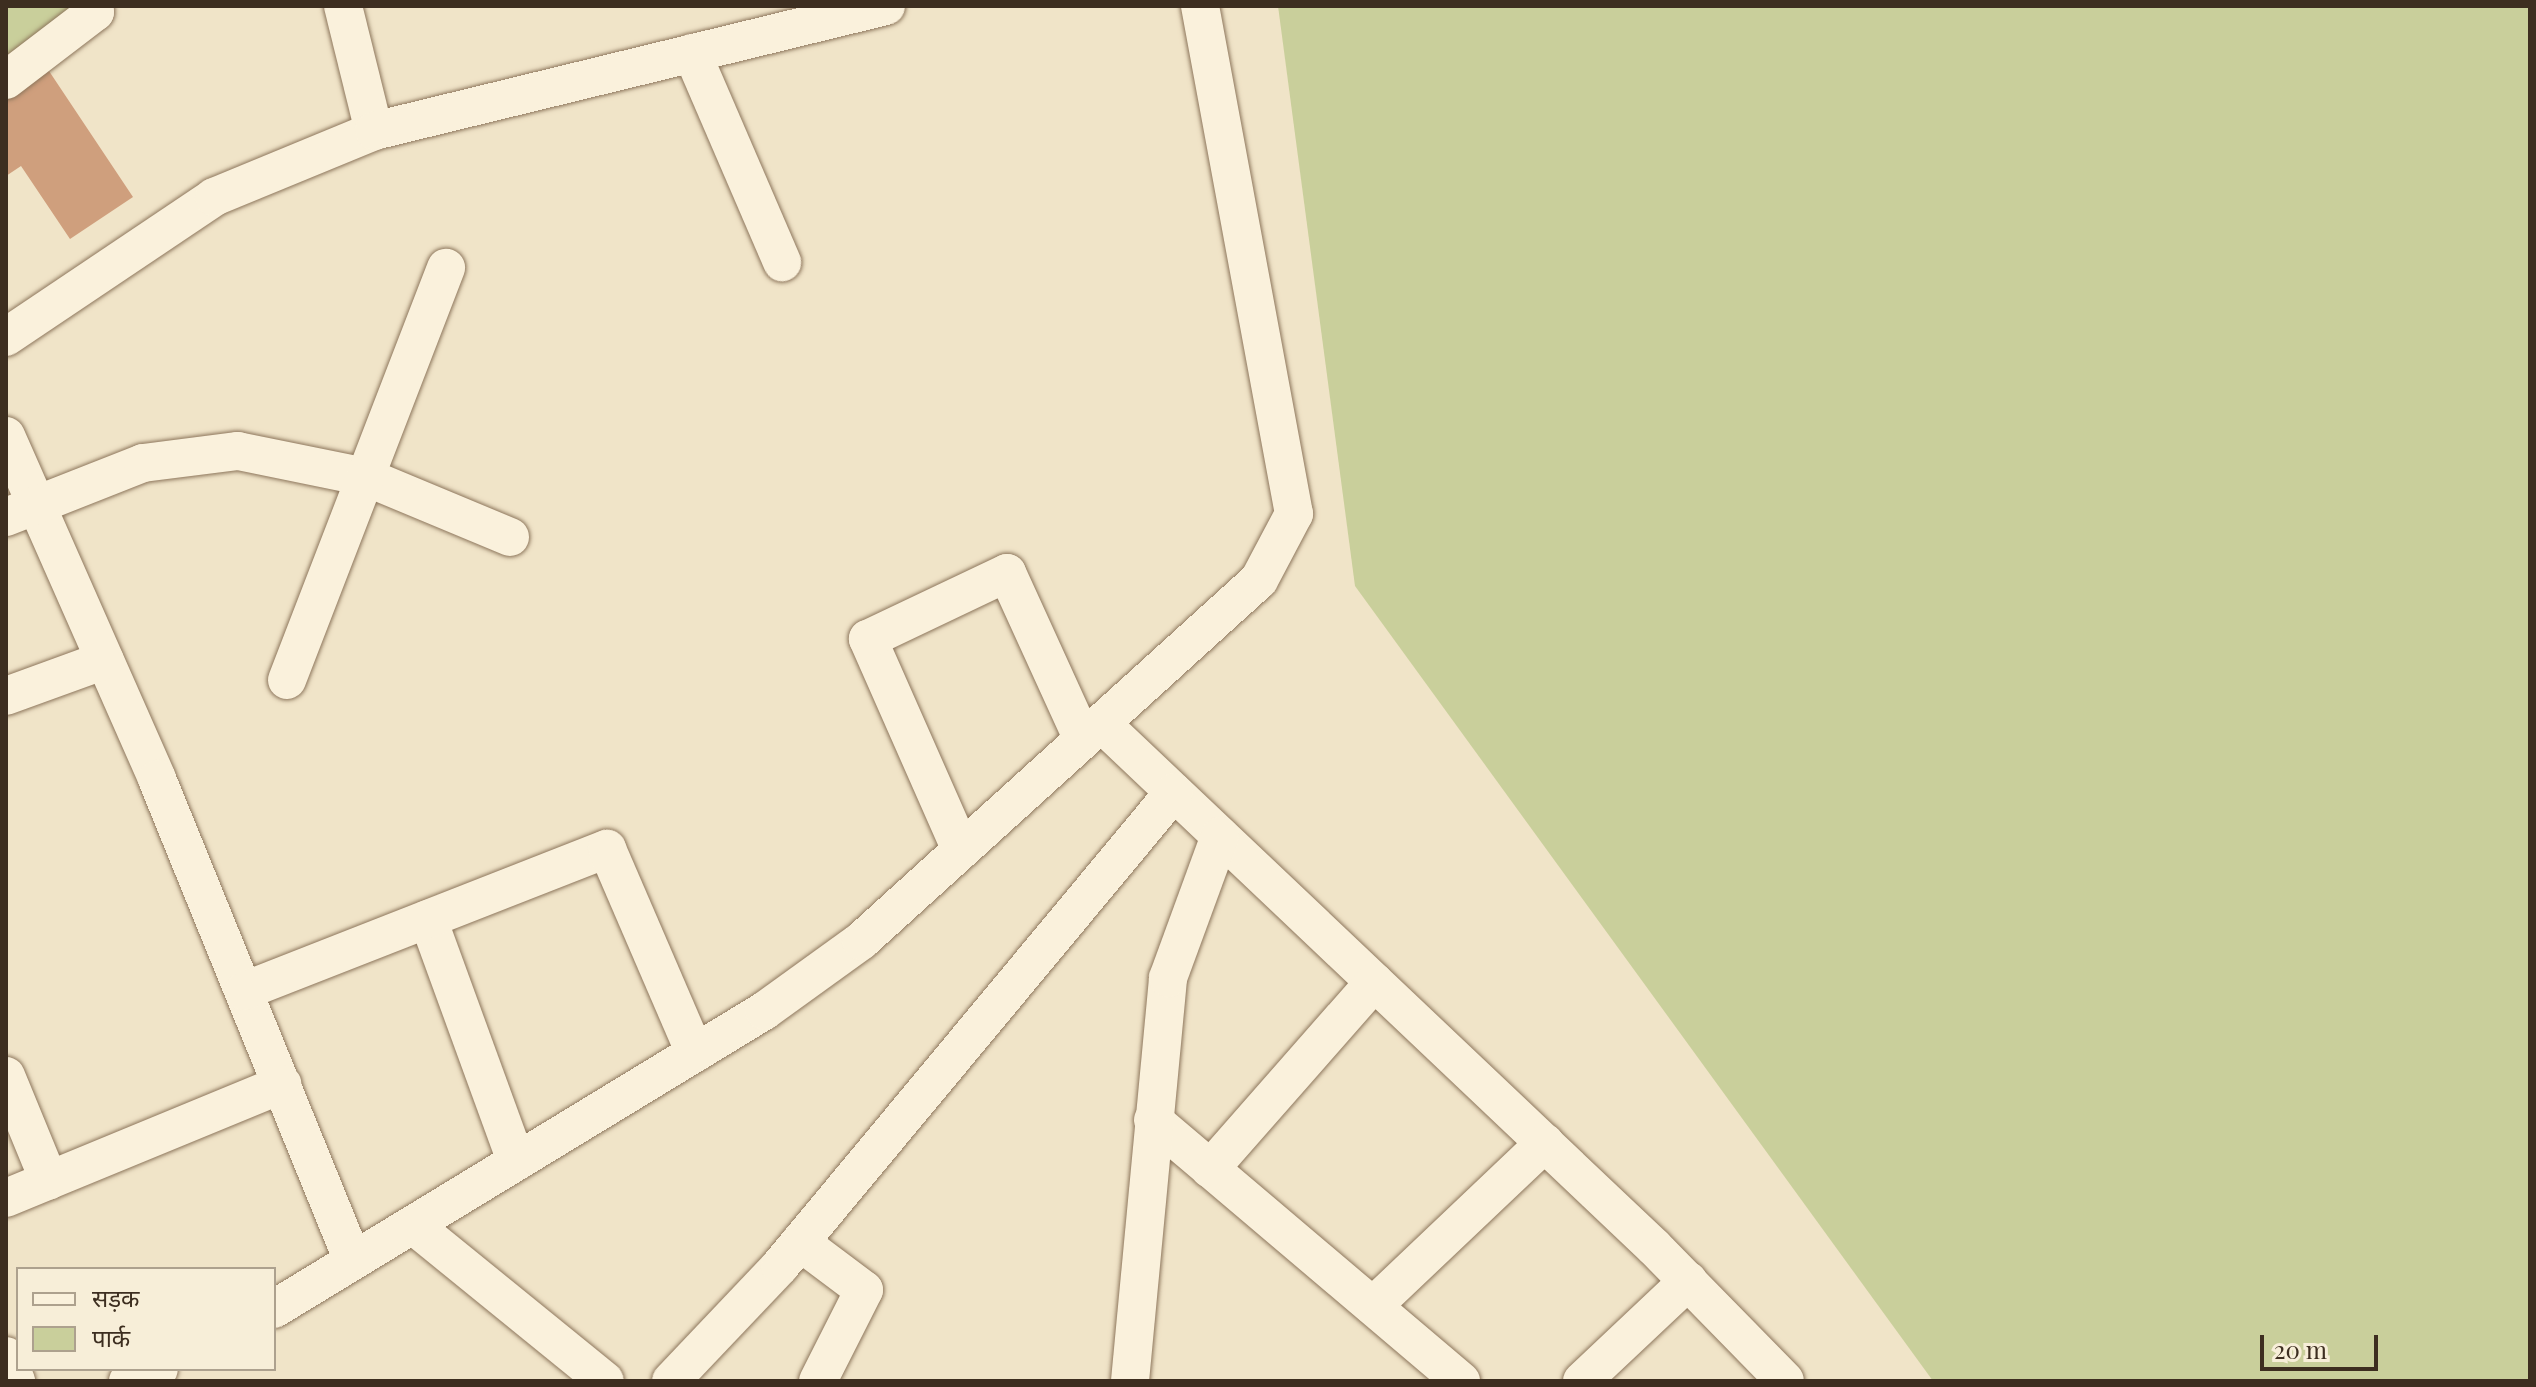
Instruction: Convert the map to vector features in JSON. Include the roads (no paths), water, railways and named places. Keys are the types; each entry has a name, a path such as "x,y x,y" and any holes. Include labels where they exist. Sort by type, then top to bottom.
{"street":[{"path":"6,80 95,12 91,6"},
{"path":"343,6 374,131"},
{"path":"6,337 214,197 374,131 886,6"},
{"path":"276,1308 695,1053 861,941 1259,580 1294,514 1200,6"},
{"path":"692,53 782,262"},
{"path":"287,680 446,268"},
{"path":"6,436 21,511 105,660 353,1261"},
{"path":"21,511 143,463 238,451 366,477 510,537"},
{"path":"961,850 868,639 1007,573 1092,732 1174,792 1545,1143 1688,1281 1785,1381"},
{"path":"6,696 105,660"},
{"path":"671,1381 800,1242 1174,792"},
{"path":"1130,1381 1168,978 1220,836"},
{"path":"244,991 607,849 695,1053"},
{"path":"428,919 516,1161"},
{"path":"1210,1169 1374,982"},
{"path":"6,1076 49,1181"},
{"path":"6,1198 282,1084"},
{"path":"1153,1120 1461,1381"},
{"path":"1373,1306 1545,1143"},
{"path":"413,1225 605,1381"},
{"path":"800,1242 864,1290 818,1381"},
{"path":"1582,1381 1688,1281"},
{"path":"6,1356 16,1381"},
{"path":"128,1381 154,1371"}]}
